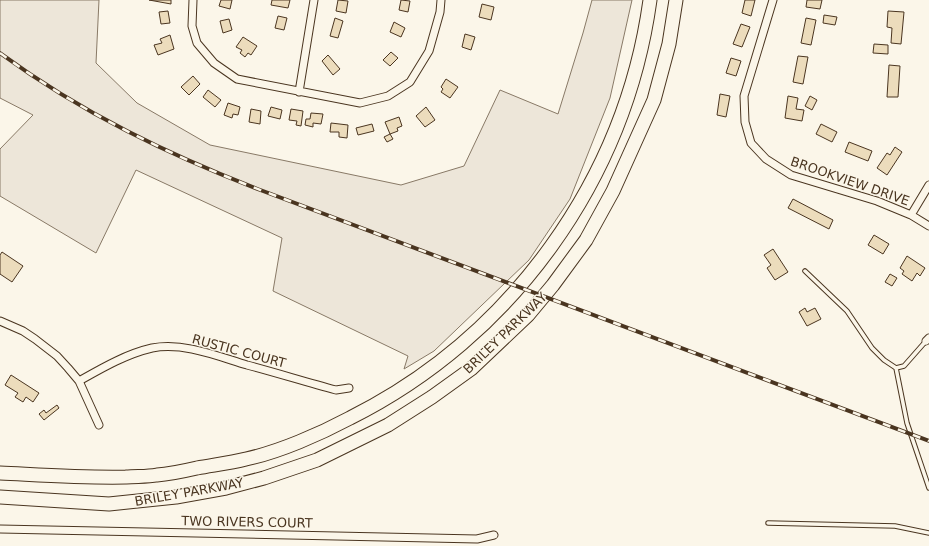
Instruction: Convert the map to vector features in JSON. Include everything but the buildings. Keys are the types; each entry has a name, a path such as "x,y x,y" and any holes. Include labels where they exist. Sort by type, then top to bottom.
{"highway":[{"name":"BRILEY PARKWAY","path":"0,473 96,478 156,476 248,459 325,431 376,405 420,377 463,344 499,310 530,275 558,238 589,186 616,129 631,88 647,24 650,0"},
{"name":"BRILEY PARKWAY","path":"0,497 109,504 176,497 226,488 264,478 317,460 388,424 432,397 470,369 528,315 553,285 586,240 613,191 654,100 668,44 676,0"}],"street":[{"path":"193,0 192,26 197,43 214,64 237,79 360,103 388,96 410,82 429,51 440,12 441,0"},
{"path":"299,92 314,0"},
{"name":"BROOKVIEW DRIVE","path":"773,0 744,96 745,122 751,143 766,159 791,175 877,201 911,215 929,226"},
{"path":"911,215 929,185"},
{"path":"0,321 23,331 57,356 79,381 99,424"},
{"name":"RUSTIC COURT","path":"79,381 116,361 134,354 152,348 168,347 196,350 336,390 349,388"},
{"name":"TWO RIVERS COURT","path":"0,529 477,539 494,535"}],"lane":[{"path":"805,271 847,311 872,348 884,360 896,368 908,423 929,488"},
{"path":"896,368 904,366 928,339"},
{"path":"768,523 895,526 929,533"}],"shaded area":[{"path":"0,0 99,0 96,63 137,103 210,145 401,185 464,166 500,90 558,114 592,0 632,0 610,98 570,199 529,260 434,351 404,369 408,356 273,291 282,238 136,170 96,253 0,196 0,149 33,115 0,98"}],"railway":[{"path":"0,53 31,75 94,114 194,163 263,191 929,441"}]}
